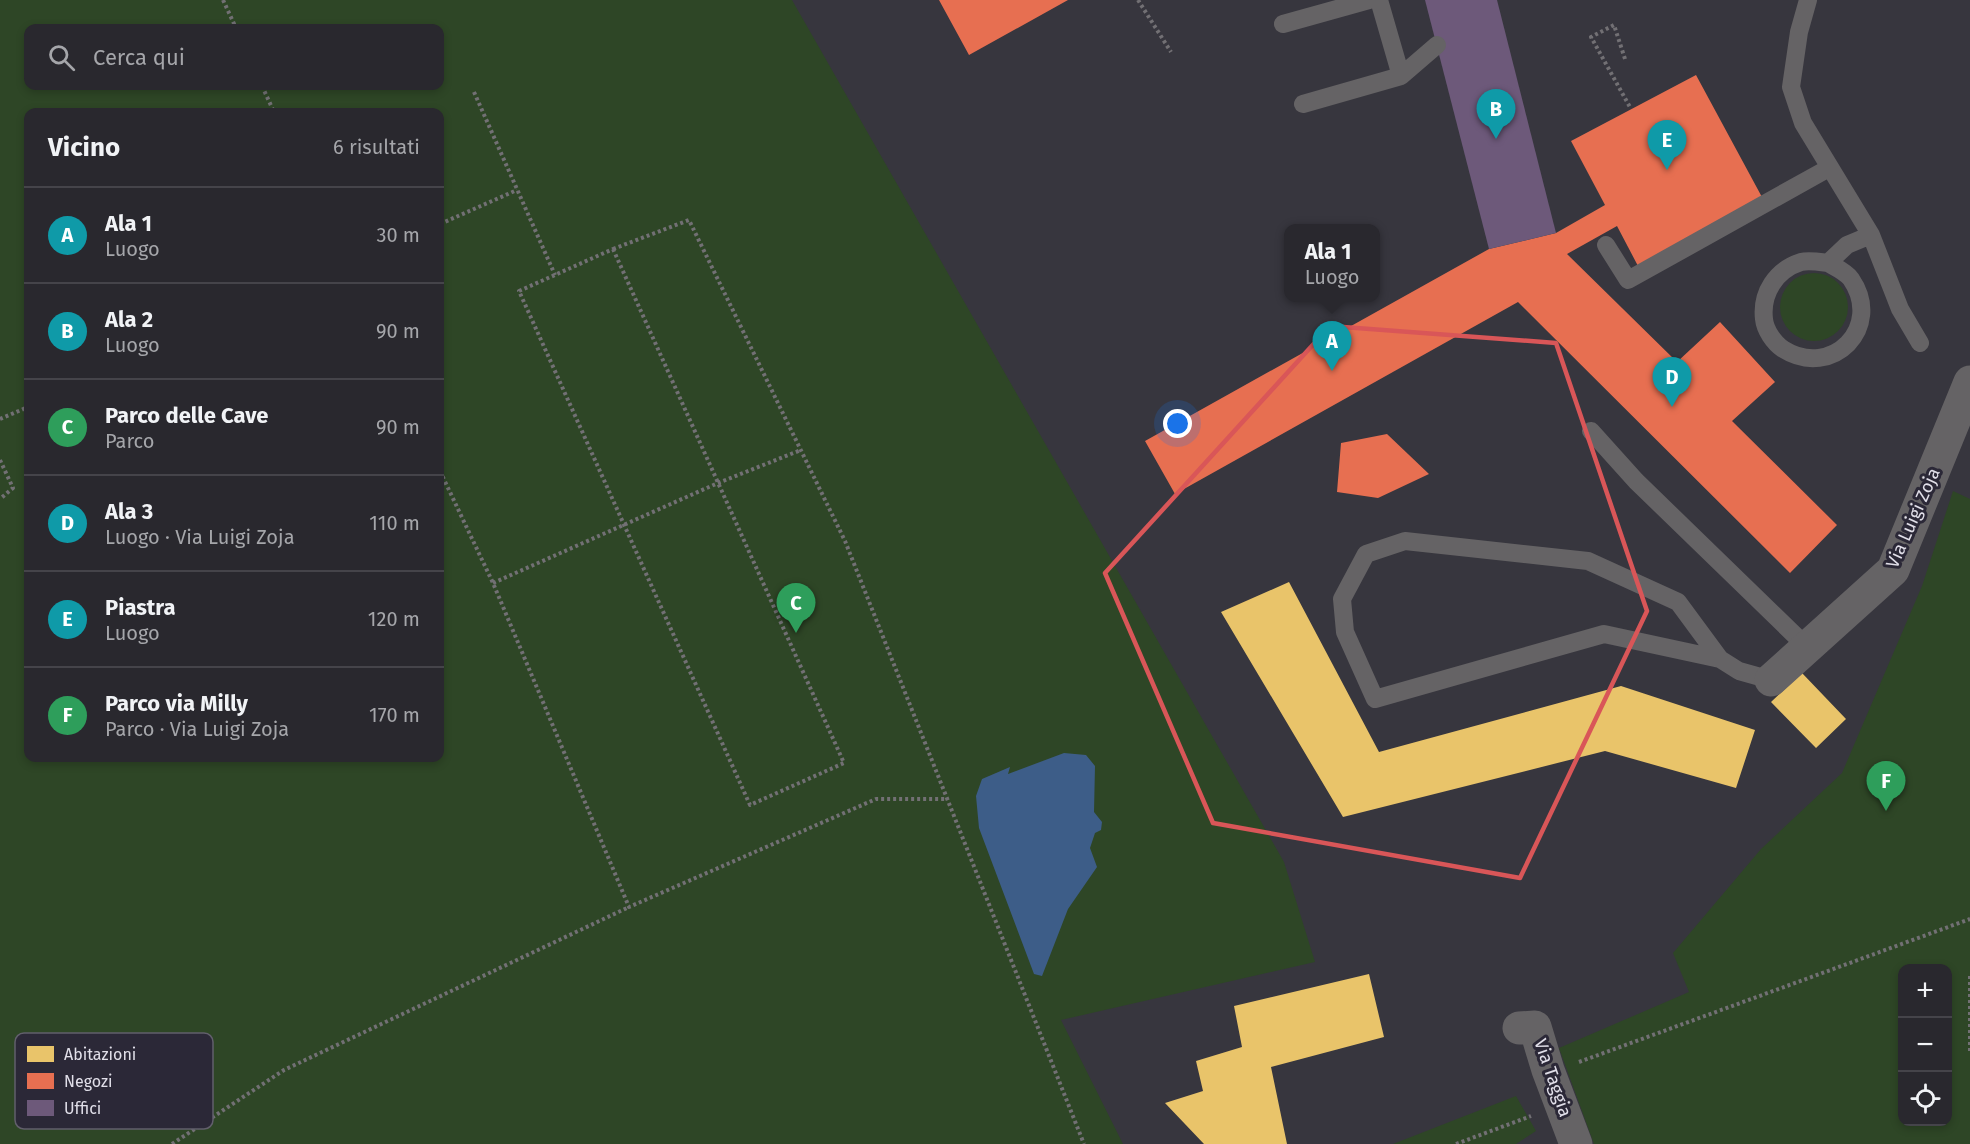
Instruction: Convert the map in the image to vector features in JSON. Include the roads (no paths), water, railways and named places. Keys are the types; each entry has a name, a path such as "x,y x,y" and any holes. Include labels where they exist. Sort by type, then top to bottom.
{"street":[{"name":"Via Luigi Zoja","path":"1771,680 1893,570 1970,382"},
{"name":"Via Taggia","path":"1520,1028 1535,1027 1576,1144"}],"lane":[{"path":"1283,24 1369,0"},
{"path":"1379,0 1401,76"},
{"path":"1808,0 1799,32 1791,87 1803,123 1871,235 1900,309 1920,343"},
{"path":"1303,104 1401,76 1437,45"},
{"path":"1606,245 1628,280 1829,168"},
{"path":"1828,263 1850,277 1862,300 1860,326 1846,348 1822,359 1797,357 1775,343 1764,320 1765,295 1779,273 1802,261 1828,263 1847,245 1871,235"},
{"path":"1591,431 1636,481 1807,647"},
{"path":"1720,659 1678,602 1588,561 1405,541 1366,554 1342,599 1346,632 1375,699 1604,634 1720,659 1739,671 1771,680"}],"water":[{"path":"1064,753 1086,755 1095,766 1094,812 1102,822 1101,830 1095,833 1090,848 1097,867 1068,909 1042,976 1034,974 979,828 976,796 982,779 1010,767 1008,774"}],"place":[{"name":"Ala 2","path":"1496,139"},
{"name":"Piastra","path":"1667,170"},
{"name":"Ala 1","path":"1332,371"},
{"name":"Ala 3","path":"1672,407"},
{"name":"Parco delle Cave","path":"796,633"},
{"name":"Parco via Milly","path":"1886,811"}]}
